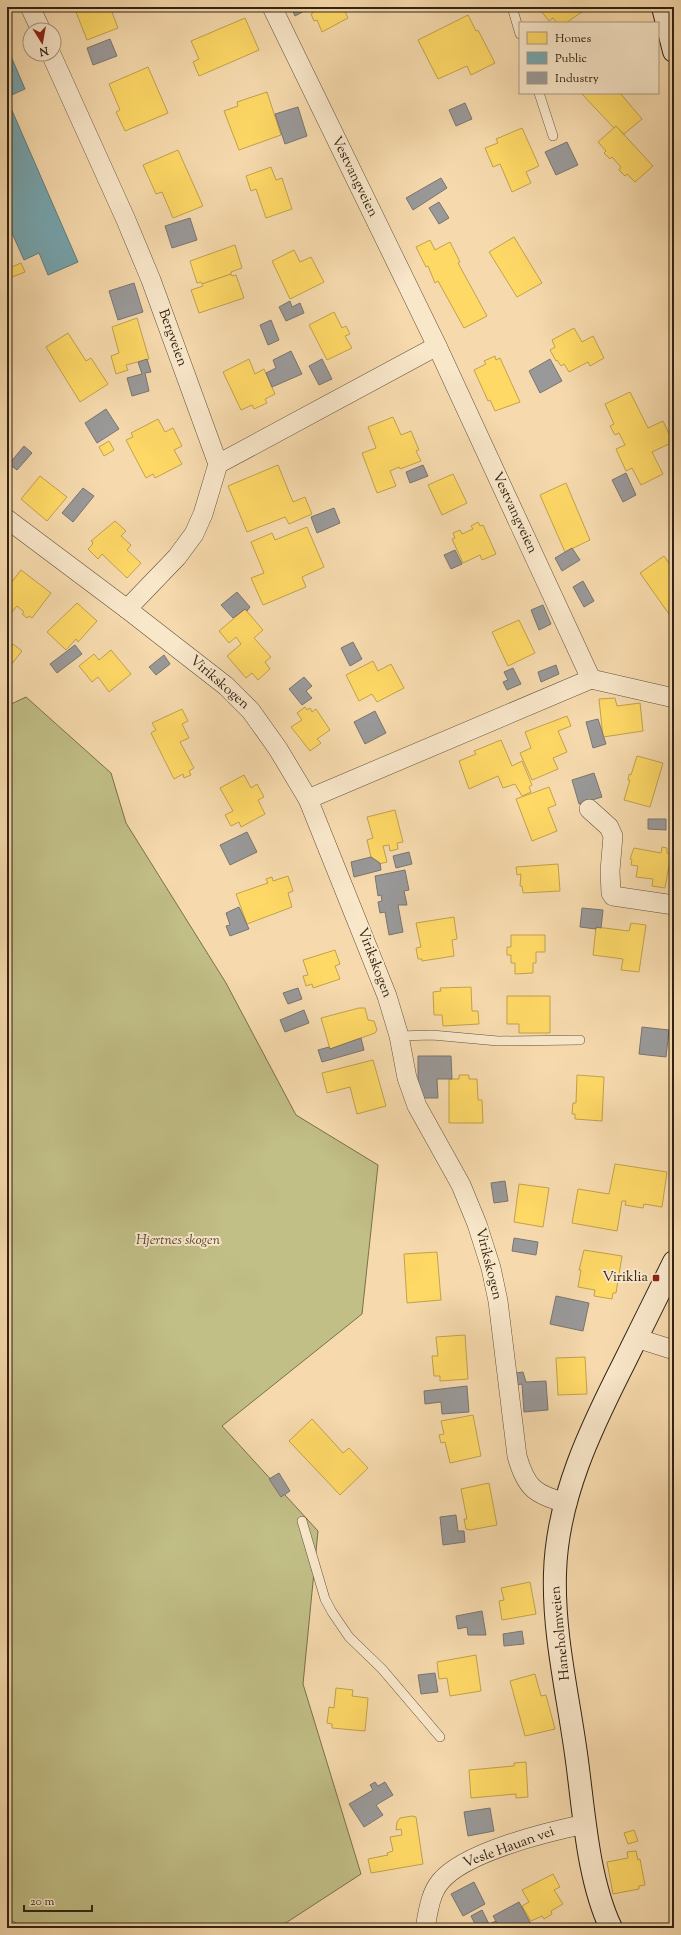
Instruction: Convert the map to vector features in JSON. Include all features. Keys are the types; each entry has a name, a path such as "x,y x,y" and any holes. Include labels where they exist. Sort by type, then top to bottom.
{"main road":[{"path":"663,7 674,51"},
{"name":"Haneholmveien","path":"611,1928 595,1881 585,1824 556,1607 557,1553 567,1503 583,1450 604,1401 674,1262"}],"street":[{"path":"30,7 37,22"},
{"name":"Vestvangveien","path":"272,7 437,346 591,679"},
{"name":"Bergveien","path":"55,62 126,220 151,280 218,464"},
{"path":"127,609 177,557 194,534 203,514 218,464 437,346"},
{"name":"Virikskogen","path":"7,519 226,686 251,711 278,749 308,799 373,957 399,1036 407,1078 417,1106 460,1185 477,1224 491,1268 498,1301 517,1456 521,1470 528,1483 536,1491 546,1498 567,1503"},
{"path":"308,799 591,679 674,698"},
{"path":"589,809 609,827 613,836 610,871 611,893 613,896 674,905"},
{"path":"636,1338 674,1350"},
{"name":"Vesle Hauan vei","path":"425,1928 432,1896 439,1883 451,1870 471,1859 522,1840 585,1824"}],"lane":[{"path":"512,7 519,31"},
{"path":"539,94 553,136"},
{"path":"399,1036 432,1035 498,1041 580,1040"},
{"path":"302,1521 325,1599 332,1612 349,1637 382,1669 440,1738"}],"green space":[{"name":"Hjertnes skogen","path":"26,697 111,773 126,823 226,983 296,1115 378,1165 362,1314 222,1426 318,1531 303,1684 361,1874 278,1928 25,1928 7,1918 7,706"}],"building: Homes":[{"path":"74,7 110,7 118,28 87,40"},
{"path":"169,7 180,7 171,11"},
{"path":"310,7 343,7 348,18 322,32 317,20 314,21 311,14 313,13"},
{"path":"545,7 585,7 586,9 567,22 556,22 553,18 549,21 541,11"},
{"path":"468,15 476,31 478,30 495,63 471,75 467,66 438,79 418,40"},
{"path":"245,18 259,50 199,76 193,62 199,59 191,41"},
{"path":"148,67 168,113 125,131 116,112 120,110 109,84"},
{"path":"267,92 281,135 239,150 224,111 238,106 237,102"},
{"path":"582,94 621,94 642,119 624,134 616,126 614,128"},
{"path":"616,126 653,166 635,182 627,174 625,176 619,170 621,167 612,157 610,159 604,153 606,151 598,142"},
{"path":"522,128 539,166 526,172 531,183 512,192 500,164 493,167 485,148 498,143 496,139"},
{"path":"178,150 203,206 173,218 162,192 156,194 143,165"},
{"path":"271,167 276,180 282,178 292,209 266,218 256,189 251,191 246,176"},
{"path":"514,237 542,283 517,297 489,252"},
{"path":"430,240 435,250 450,242 460,262 458,263 487,316 464,328 438,281 435,283 428,266 426,267 416,247"},
{"path":"235,245 242,268 231,272 231,274 202,284 201,282 197,283 190,261"},
{"path":"294,250 300,262 311,257 324,282 290,299 272,261"},
{"path":"21,263 25,272 7,279 7,269"},
{"path":"231,274 232,276 236,275 244,298 199,313 191,290 203,286 202,284"},
{"path":"334,312 342,328 346,326 350,334 345,336 352,348 327,360 309,325"},
{"path":"137,318 149,359 126,365 128,370 116,374 111,356 119,353 112,327"},
{"path":"574,328 582,342 593,336 604,358 590,366 588,362 569,372 564,364 561,366 557,360 556,361 550,350 555,347 552,340"},
{"path":"68,333 86,361 91,358 108,384 80,402 46,347"},
{"path":"495,356 496,360 500,358 520,402 495,411 490,400 488,401 474,370 486,364 484,361"},
{"path":"249,359 255,374 264,369 275,394 265,399 267,403 254,409 252,405 241,410 223,372"},
{"path":"630,392 648,428 663,421 673,442 652,452 663,474 641,485 632,468 626,471 616,449 625,445 619,433 615,435 610,426 614,424 605,404"},
{"path":"393,417 401,435 411,431 419,450 416,451 421,461 390,471 396,486 377,493 362,453 376,448 368,427"},
{"path":"158,419 165,432 173,428 182,446 174,450 182,464 155,478 153,474 146,478 126,440 133,437 131,433"},
{"path":"109,441 114,450 104,456 99,447"},
{"path":"7,450 11,454 7,458"},
{"path":"278,465 293,502 305,497 312,514 289,524 285,517 247,532 228,486"},
{"path":"453,474 467,503 442,515 428,485"},
{"path":"40,476 67,497 47,521 21,499"},
{"path":"566,483 590,540 565,552 540,495"},
{"path":"115,521 126,531 121,536 131,545 127,550 141,563 127,578 102,554 98,559 88,549 92,545 93,542 91,541"},
{"path":"478,522 480,526 483,525 496,554 482,560 480,555 463,563 452,539 455,538 453,533 460,530 462,534 473,529 471,526"},
{"path":"307,527 324,567 302,577 306,587 263,605 251,578 264,573 251,542 272,533 275,540"},
{"path":"664,556 674,571 674,615 671,617 640,573"},
{"path":"21,570 51,593 32,618 29,616 27,618 22,614 24,612 17,606 11,613 7,610 7,588"},
{"path":"77,603 97,621 78,642 76,639 66,650 47,632"},
{"path":"245,609 263,630 254,638 271,657 265,662 270,669 258,680 252,673 246,678 227,656 241,644 236,637 229,643 219,631"},
{"path":"519,620 535,653 508,666 492,632"},
{"path":"7,643 12,646 13,644 22,651 7,670"},
{"path":"111,650 131,674 109,692 98,677 92,682 79,666 94,654 99,660"},
{"path":"373,661 378,671 391,664 404,688 377,702 372,694 359,701 346,675"},
{"path":"615,698 617,706 640,703 643,731 603,737 599,699"},
{"path":"305,707 307,710 310,708 312,712 316,709 330,730 317,739 321,743 310,751 291,727 302,720 297,713"},
{"path":"182,709 188,721 182,724 189,738 180,742 194,768 189,771 191,775 184,778 183,774 174,779 151,733 156,730 152,723"},
{"path":"567,716 571,726 558,731 567,752 553,758 558,769 532,780 520,753 531,748 525,732"},
{"path":"501,740 512,766 522,761 532,785 529,787 531,792 522,796 515,784 503,788 498,776 469,789 459,761 476,754 474,751"},
{"path":"637,756 663,763 650,807 624,800 630,780 628,780 629,774 631,775"},
{"path":"244,775 251,788 257,784 264,797 258,800 265,814 241,827 239,822 231,826 225,815 233,811 220,788"},
{"path":"549,787 556,805 548,808 557,831 532,841 516,799"},
{"path":"395,810 403,842 397,843 398,849 390,851 389,845 383,846 387,862 379,864 371,857 367,840 373,838 367,817"},
{"path":"662,847 667,848 667,853 671,854 665,888 652,886 653,879 636,877 638,866 631,865 632,860 630,859 634,848 661,853"},
{"path":"558,864 560,891 523,893 522,886 520,886 521,874 517,875 516,867"},
{"path":"288,876 293,891 288,893 292,907 247,924 236,894 268,883 266,879 272,877 273,881"},
{"path":"454,917 457,939 452,940 454,956 422,961 422,959 418,959 416,948 421,947 416,923"},
{"path":"631,923 646,925 639,972 621,970 623,959 593,955 596,927 629,931"},
{"path":"511,935 545,935 545,952 536,952 536,963 533,963 533,973 515,974 515,963 511,963 511,955 507,955 507,947 511,947"},
{"path":"335,950 340,964 335,966 340,979 313,988 312,984 306,986 303,976 308,975 303,960"},
{"path":"471,987 472,1011 478,1011 479,1024 443,1026 442,1015 434,1015 433,992 441,991 440,988"},
{"path":"507,996 550,996 550,1033 519,1033 519,1024 507,1024"},
{"path":"359,1008 365,1008 368,1020 374,1021 377,1030 375,1033 330,1049 321,1018"},
{"path":"373,1060 386,1106 357,1114 350,1087 327,1093 322,1073"},
{"path":"459,1075 469,1075 469,1079 477,1079 478,1100 482,1100 483,1123 449,1123 449,1079 459,1079"},
{"path":"577,1075 604,1077 602,1121 575,1119 575,1114 572,1114 573,1103 576,1103"},
{"path":"615,1164 667,1172 662,1207 644,1204 643,1208 625,1205 626,1201 622,1201 617,1231 572,1223 578,1189 609,1194"},
{"path":"519,1184 549,1188 543,1227 514,1222"},
{"path":"584,1250 622,1256 616,1293 613,1293 612,1299 594,1296 595,1290 578,1287 581,1270 579,1270"},
{"path":"437,1252 441,1300 407,1303 404,1254"},
{"path":"465,1335 468,1379 440,1381 440,1376 434,1376 432,1356 438,1356 436,1337"},
{"path":"585,1357 587,1394 558,1395 556,1358"},
{"path":"473,1415 481,1456 450,1463 445,1442 441,1443 439,1435 444,1434 441,1421"},
{"path":"312,1419 343,1453 349,1448 368,1468 340,1495 289,1441"},
{"path":"489,1483 497,1525 470,1530 466,1529 464,1519 467,1519 461,1489"},
{"path":"530,1582 536,1614 502,1620 499,1601 504,1600 501,1588"},
{"path":"476,1655 481,1691 450,1696 447,1678 439,1679 437,1662"},
{"path":"535,1674 541,1696 546,1695 555,1729 525,1736 510,1681"},
{"path":"336,1688 353,1690 352,1696 368,1698 365,1731 332,1728 332,1724 327,1723 329,1707 334,1708"},
{"path":"526,1762 528,1797 516,1798 516,1794 471,1798 469,1770 514,1766 514,1763"},
{"path":"412,1816 416,1817 423,1864 371,1873 368,1859 388,1855 387,1853 393,1851 390,1837 402,1835 401,1829 396,1830 397,1822 400,1818"},
{"path":"634,1830 638,1841 628,1844 624,1833"},
{"path":"636,1851 638,1860 640,1859 645,1885 639,1886 639,1889 613,1894 607,1862 628,1858 627,1852"},
{"path":"553,1874 560,1887 554,1890 563,1904 551,1911 552,1914 544,1919 542,1916 531,1921 522,1906 529,1902 522,1890"}],"building: Public":[{"path":"7,47 25,89 7,97"},
{"path":"7,99 78,262 48,275 39,253 24,260 7,222"}],"building: Industry":[{"path":"291,7 309,7 310,8 295,16"},
{"path":"110,39 117,56 93,65 87,48"},
{"path":"465,103 472,119 456,126 449,110"},
{"path":"298,107 307,136 285,144 275,114"},
{"path":"567,142 578,165 556,175 545,152"},
{"path":"441,178 447,188 413,210 406,198"},
{"path":"439,202 449,218 439,224 429,208"},
{"path":"190,218 197,240 172,248 165,226"},
{"path":"134,283 143,312 118,320 109,291"},
{"path":"290,301 292,307 300,303 304,313 286,321 279,307"},
{"path":"271,320 279,340 268,345 260,325"},
{"path":"291,351 302,374 272,387 266,373 276,368 273,360"},
{"path":"147,359 151,372 145,373 149,391 132,396 127,378 142,374 138,362"},
{"path":"322,359 332,379 319,385 309,366"},
{"path":"550,359 562,381 540,393 529,371"},
{"path":"106,409 119,429 97,443 85,423"},
{"path":"24,446 32,453 17,470 9,464"},
{"path":"423,465 428,476 410,483 406,472"},
{"path":"626,473 636,495 623,502 612,480"},
{"path":"83,488 94,496 73,522 62,513"},
{"path":"334,508 340,523 317,533 311,517"},
{"path":"572,548 580,560 562,571 555,558"},
{"path":"455,550 462,564 451,569 444,555"},
{"path":"583,581 594,601 584,607 573,587"},
{"path":"237,592 250,607 247,611 245,609 233,618 221,605"},
{"path":"543,605 551,624 539,630 531,610"},
{"path":"353,642 362,659 350,666 341,648"},
{"path":"75,645 82,654 57,673 50,664"},
{"path":"164,655 170,664 156,675 149,667"},
{"path":"556,665 559,674 541,682 538,672"},
{"path":"513,668 521,684 507,690 503,682 508,680 504,672"},
{"path":"304,677 312,686 306,691 312,698 302,705 289,689"},
{"path":"375,711 386,733 365,744 354,722"},
{"path":"598,719 606,744 593,748 586,722"},
{"path":"594,773 602,797 579,804 572,780"},
{"path":"648,819 666,819 666,830 648,829"},
{"path":"247,832 257,852 230,865 220,845"},
{"path":"409,852 412,864 396,868 393,856"},
{"path":"371,857 380,863 381,870 354,877 351,862"},
{"path":"405,870 409,890 404,891 407,905 398,905 403,932 389,935 385,912 380,913 378,902 382,901 381,895 378,896 375,876"},
{"path":"239,907 249,929 230,936 226,926 230,925 226,913"},
{"path":"582,908 603,910 601,928 596,927 596,929 580,927"},
{"path":"298,988 302,999 288,1004 283,993"},
{"path":"304,1010 309,1023 285,1032 280,1020"},
{"path":"642,1027 669,1030 666,1057 639,1054"},
{"path":"361,1038 364,1050 322,1062 318,1050 329,1047 330,1049"},
{"path":"418,1056 451,1056 452,1079 437,1079 438,1098 421,1098 418,1089"},
{"path":"505,1181 508,1201 494,1203 491,1183"},
{"path":"514,1238 538,1242 536,1255 512,1251"},
{"path":"556,1296 589,1303 583,1331 550,1324"},
{"path":"523,1372 526,1382 546,1381 548,1410 524,1412 522,1384 516,1385 516,1373"},
{"path":"467,1386 469,1412 442,1414 441,1402 425,1404 424,1391"},
{"path":"279,1473 290,1491 281,1497 269,1479"},
{"path":"456,1515 458,1531 464,1531 465,1542 443,1545 440,1517"},
{"path":"482,1611 486,1635 468,1635 467,1627 458,1629 456,1616"},
{"path":"522,1631 524,1644 504,1646 503,1634"},
{"path":"435,1673 438,1692 421,1694 418,1675"},
{"path":"375,1782 378,1786 385,1782 393,1795 376,1805 383,1815 364,1827 349,1804 373,1790 370,1785"},
{"path":"490,1808 494,1831 468,1836 464,1812"},
{"path":"474,1882 485,1904 463,1916 451,1894"},
{"path":"519,1902 533,1928 500,1928 493,1916"},
{"path":"482,1910 489,1924 496,1921 500,1928 477,1928 471,1916"}],"place":[{"name":"Viriklia","path":"656,1278"}]}
